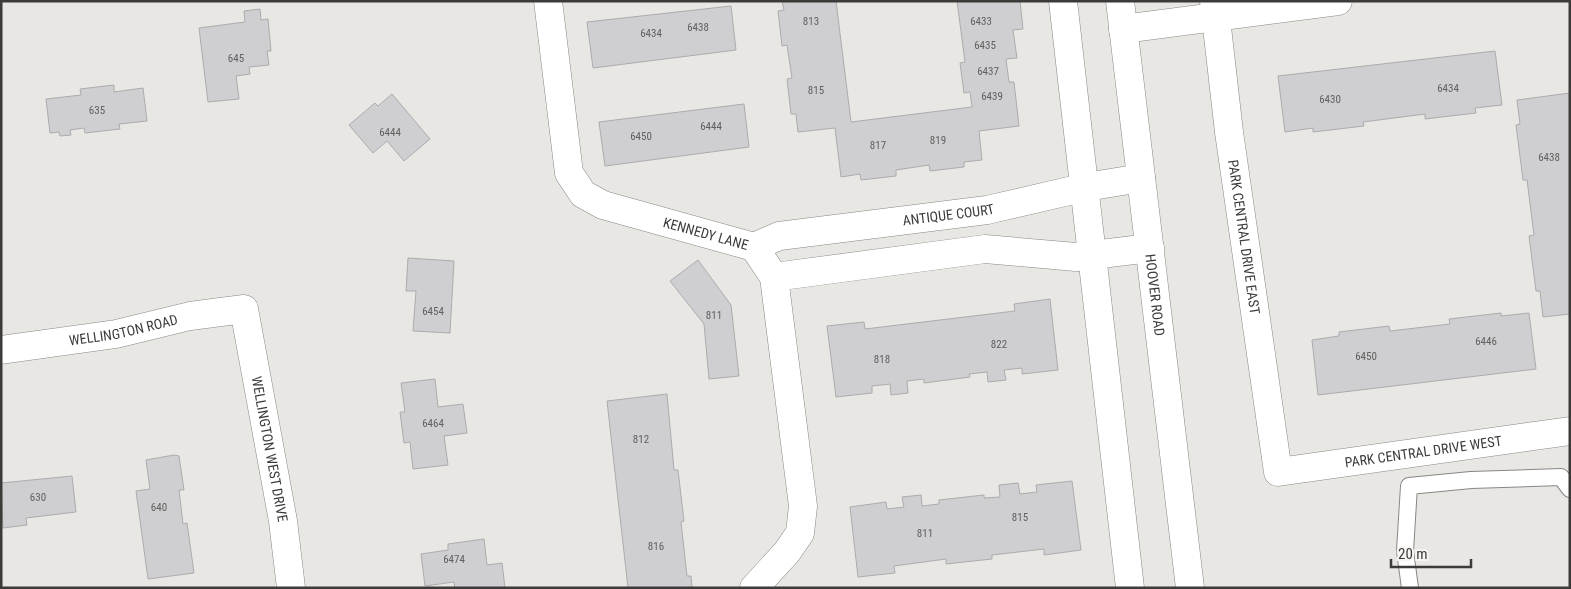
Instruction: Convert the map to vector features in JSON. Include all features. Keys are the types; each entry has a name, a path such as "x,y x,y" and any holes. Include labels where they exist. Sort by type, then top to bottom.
{"street":[{"name":"KENNEDY LANE","path":"548,1 569,173 583,194 603,205 754,247 774,277 803,506 800,533 787,552 754,588"},
{"path":"1063,1 1086,187 1130,588"},
{"name":"HOOVER ROAD","path":"1120,1 1190,588"},
{"path":"1124,29 1215,9 1338,1"},
{"name":"PARK CENTRAL DRIVE EAST","path":"1215,9 1229,132 1278,472"},
{"name":"ANTIQUE COURT","path":"754,247 779,236 987,210 1086,187 1141,178"},
{"path":"774,277 985,249 1076,256 1150,248"},
{"name":"WELLINGTON ROAD","path":"1,350 116,334 190,316 244,309"},
{"name":"WELLINGTON WEST DRIVE","path":"244,309 283,521 291,588"},
{"name":"PARK CENTRAL DRIVE WEST","path":"1278,472 1570,431"}],"lane":[{"path":"1410,588 1405,551 1409,486 1470,480 1561,477 1570,489"}],"building":[{"path":"782,1 836,1 851,122 972,107 970,92 964,93 960,63 965,62 957,1 1020,1 1023,29 1013,30 1017,58 1006,59 1009,82 1014,82 1019,126 979,131 982,160 964,162 964,167 930,171 929,165 896,170 896,176 861,180 860,174 841,177 835,128 798,132 796,114 791,114 787,79 792,78 787,45 782,46 778,11 784,10"},
{"path":"731,6 736,50 593,68 587,22"},
{"path":"260,9 261,20 268,19 271,51 267,51 269,65 249,67 250,74 236,76 239,99 208,102 199,28 245,22 244,11"},
{"path":"1495,51 1502,105 1475,108 1476,113 1425,119 1425,114 1363,122 1364,126 1313,132 1313,128 1285,132 1278,76"},
{"path":"114,85 114,92 143,88 147,121 119,124 120,129 85,133 84,128 70,130 71,135 60,136 59,132 50,133 46,99 81,95 80,89"},
{"path":"1570,93 1570,314 1543,317 1540,291 1536,291 1529,236 1534,235 1527,180 1523,180 1516,125 1520,124 1517,100"},
{"path":"392,94 430,139 404,161 387,141 373,153 349,125 375,103 378,106"},
{"path":"744,104 749,147 605,166 599,122"},
{"path":"408,258 454,261 450,333 413,331 416,291 406,291"},
{"path":"698,260 731,305 739,376 709,379 704,324 670,281"},
{"path":"1050,299 1058,370 1022,374 1022,368 1004,370 1006,380 988,382 987,372 969,374 970,377 924,383 924,379 907,381 908,393 891,395 890,384 872,386 872,393 836,397 827,326 864,322 865,329 1015,311 1014,304"},
{"path":"1501,313 1501,316 1529,313 1536,369 1318,395 1312,340 1339,336 1339,332 1389,326 1390,331 1450,324 1449,319"},
{"path":"435,379 438,407 463,404 467,433 444,436 448,465 413,469 410,442 404,443 400,412 405,412 401,383"},
{"path":"667,394 674,470 678,470 684,521 681,522 687,576 691,576 692,588 628,588 607,401"},
{"path":"174,455 179,456 184,490 179,490 183,524 187,523 194,573 148,579 136,491 150,489 146,460"},
{"path":"72,476 76,512 26,518 27,525 3,528 1,483"},
{"path":"1072,481 1081,550 1044,555 1044,549 992,555 992,559 946,564 946,559 894,566 895,573 858,577 850,507 886,502 887,509 904,507 902,497 921,495 922,506 939,504 939,500 984,495 984,498 1000,497 999,485 1018,483 1020,494 1037,492 1036,485"},
{"path":"484,539 487,565 502,563 505,588 455,588 454,582 425,586 421,554 448,550 448,544"}]}
